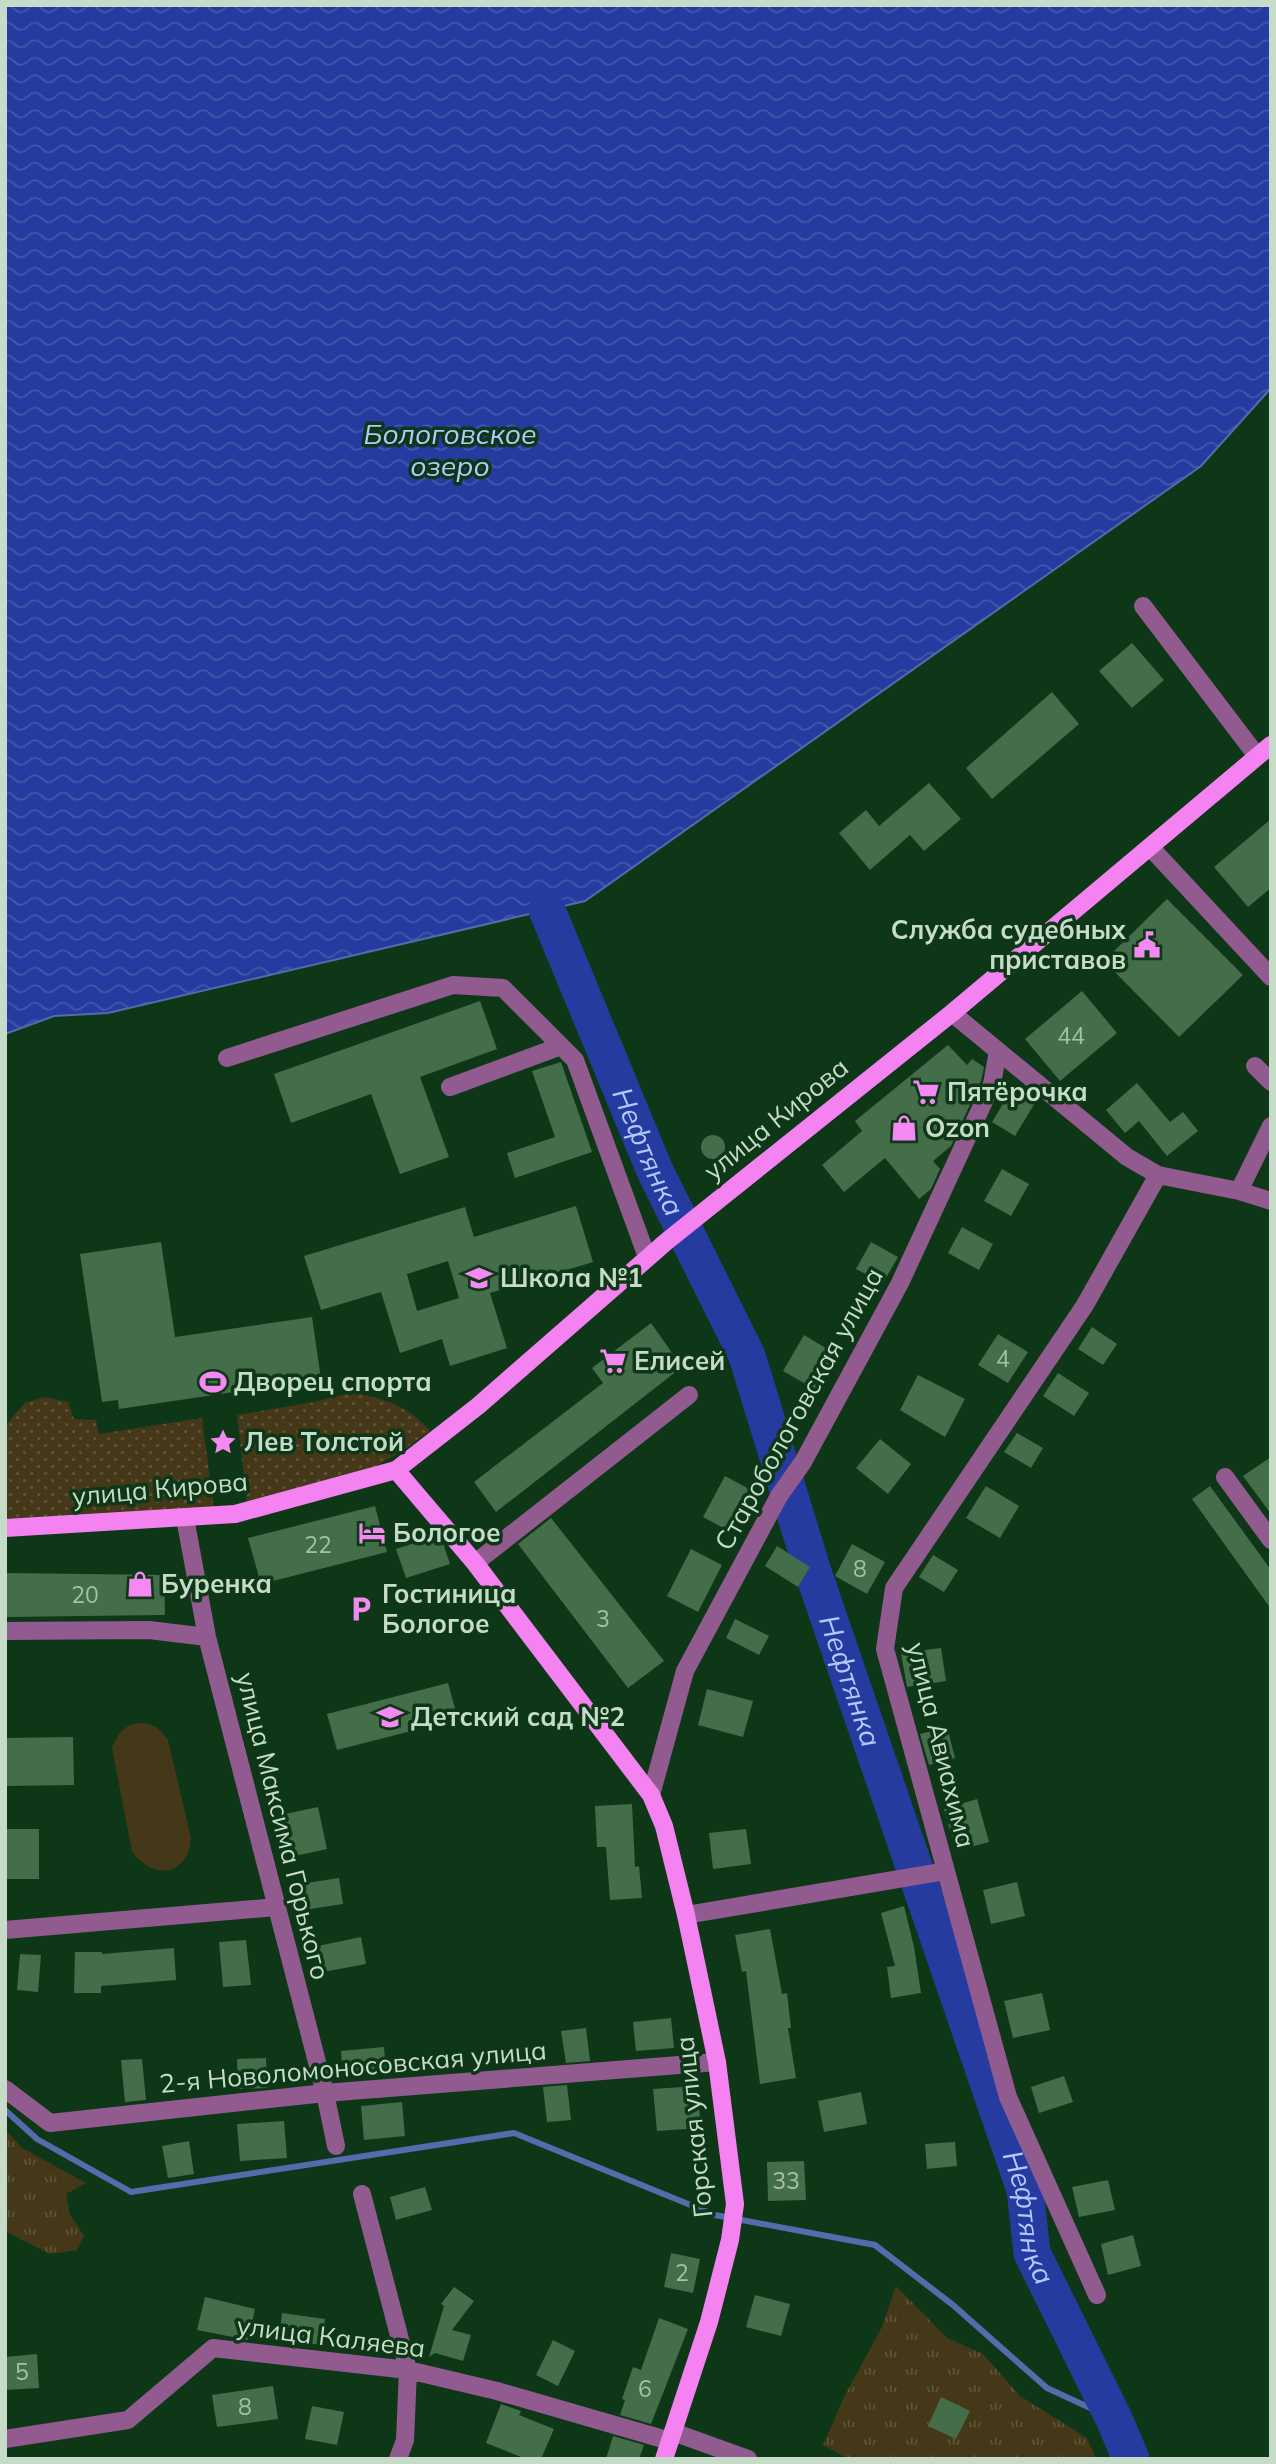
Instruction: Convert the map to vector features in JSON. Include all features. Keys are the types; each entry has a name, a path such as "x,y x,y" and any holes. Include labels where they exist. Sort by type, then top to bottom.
{"main road":[{"name":"улица Кирова","path":"5,1528 235,1514 396,1470 478,1406 667,1241 952,1013 1264,750"},
{"name":"Горская улица","path":"396,1470 475,1563 651,1795 664,1826 717,2062 734,2204 730,2240 709,2322 664,2459"}],"street":[{"path":"1143,606 1264,750"},
{"path":"1150,847 1271,977"},
{"path":"227,1058 453,985 503,988 575,1060 647,1258"},
{"path":"952,1013 1127,1157 1158,1175 1271,1200"},
{"path":"450,1087 561,1046"},
{"name":"Старобологовская улица","path":"651,1795 685,1671 779,1496 803,1462 900,1283 992,1084 998,1051"},
{"path":"1255,1066 1271,1082"},
{"path":"1239,1191 1271,1126"},
{"name":"улица Авиахима","path":"1097,2295 1008,2096 885,1649 894,1588 1085,1305 1158,1175"},
{"path":"475,1563 689,1395"},
{"path":"1225,1477 1271,1540"},
{"name":"улица Максима Горького","path":"185,1518 207,1637 325,2093 336,2146"},
{"path":"5,1631 149,1630 207,1637"},
{"path":"686,1915 946,1871"},
{"path":"5,1930 277,1907"},
{"name":"2-я Новоломоносовская улица","path":"5,2089 50,2123 325,2093 717,2062"},
{"path":"362,2194 408,2370 405,2440 398,2459"},
{"name":"улица Каляева","path":"5,2439 128,2420 213,2348 408,2370 671,2436 748,2459"}],"green space":[{"path":"353,1392 395,1404 413,1415 430,1431 362,1474 248,1512 237,1415 314,1402"},
{"path":"45,1397 68,1402 74,1419 96,1420 99,1434 202,1418 215,1517 5,1525 5,1426 25,1403"},
{"path":"142,1723 157,1728 168,1740 191,1838 188,1853 181,1863 167,1870 151,1868 132,1851 112,1748 123,1730"},
{"path":"5,2129 22,2148 86,2183 66,2194 70,2215 84,2236 77,2250 50,2254 5,2231"},
{"path":"896,2286 947,2338 983,2354 1020,2396 1087,2438 1096,2459 848,2459 823,2445 845,2395 882,2327"}],"water":[{"name":"Бологовское озеро","path":"5,5 1271,5 1271,388 1201,466 585,901 108,1013 54,1016 5,1034"}],"building":[{"path":"1132,643 1164,680 1132,708 1099,671"},
{"path":"1052,692 1079,724 992,799 966,768"},
{"path":"929,783 961,819 924,851 910,835 870,870 839,833 866,810 879,826"},
{"path":"1271,819 1271,888 1248,907 1214,867"},
{"path":"1167,899 1243,975 1179,1037 1104,961"},
{"path":"1082,991 1117,1033 1060,1081 1025,1039"},
{"path":"480,1001 497,1049 420,1077 449,1157 400,1174 371,1094 291,1123 274,1074"},
{"path":"948,1045 967,1065 972,1059 984,1067 981,1081 951,1146 933,1161 940,1169 931,1189 919,1199 885,1158 844,1192 822,1165 862,1131 855,1121"},
{"path":"561,1062 592,1152 515,1178 507,1153 555,1137 532,1071"},
{"path":"1137,1083 1170,1122 1183,1112 1198,1131 1167,1156 1139,1121 1125,1133 1106,1110"},
{"path":"1012,1089 1035,1103 1015,1136 992,1122"},
{"path":"713,1135 721,1139 725,1147 721,1155 713,1159 705,1155 701,1147 705,1139"},
{"path":"1002,1169 1029,1184 1011,1216 984,1201"},
{"path":"576,1206 593,1262 490,1293 507,1348 450,1366 442,1339 400,1353 381,1292 321,1310 304,1256 465,1207 474,1237","holes":["448,1261 459,1298 417,1311 407,1274"]},
{"path":"962,1227 993,1244 979,1270 948,1253"},
{"path":"161,1242 175,1337 312,1317 321,1379 119,1409 118,1400 102,1402 80,1254"},
{"path":"871,1242 898,1257 883,1283 856,1269"},
{"path":"651,1323 682,1367 496,1512 474,1482 603,1383 592,1368"},
{"path":"1092,1327 1117,1344 1103,1365 1078,1349"},
{"path":"998,1334 1028,1352 1008,1383 978,1365"},
{"path":"804,1335 839,1356 818,1391 783,1371"},
{"path":"1058,1373 1089,1393 1074,1416 1043,1396"},
{"path":"918,1375 965,1399 945,1437 900,1410"},
{"path":"1017,1433 1043,1448 1031,1468 1004,1452"},
{"path":"880,1439 911,1464 888,1494 856,1468"},
{"path":"1271,1457 1271,1514 1243,1476"},
{"path":"725,1476 749,1489 727,1530 703,1517"},
{"path":"986,1486 1019,1506 1000,1538 966,1518"},
{"path":"1210,1486 1271,1570 1271,1609 1192,1499"},
{"path":"375,1506 387,1552 261,1584 248,1538"},
{"path":"551,1518 664,1661 628,1688 518,1544"},
{"path":"437,1536 443,1543 450,1564 406,1578 396,1549"},
{"path":"852,1544 885,1562 867,1594 835,1576"},
{"path":"777,1546 810,1567 798,1587 765,1566"},
{"path":"691,1549 722,1565 698,1612 667,1596"},
{"path":"933,1555 958,1570 944,1592 919,1577"},
{"path":"5,1573 164,1575 165,1615 5,1617"},
{"path":"735,1619 769,1636 759,1655 726,1638"},
{"path":"941,1648 946,1681 907,1687 901,1653"},
{"path":"448,1683 458,1719 337,1750 327,1714"},
{"path":"707,1689 753,1701 743,1737 698,1725"},
{"path":"947,1727 955,1758 929,1765 920,1734"},
{"path":"73,1737 74,1785 5,1786 5,1738"},
{"path":"977,1799 989,1842 956,1851 944,1809"},
{"path":"632,1804 635,1867 639,1866 642,1898 610,1900 606,1847 597,1847 595,1806"},
{"path":"318,1807 327,1849 290,1857 281,1815"},
{"path":"5,1829 39,1829 39,1879 5,1879"},
{"path":"746,1829 751,1864 713,1869 709,1833"},
{"path":"339,1878 343,1904 304,1910 300,1884"},
{"path":"1017,1882 1025,1916 991,1924 983,1890"},
{"path":"904,1906 921,1993 891,1998 887,1967 895,1966 881,1913"},
{"path":"770,1929 782,1994 787,1993 791,2028 788,2028 796,2078 760,2084 746,1971 742,1972 735,1935"},
{"path":"361,1937 366,1964 323,1972 318,1946"},
{"path":"246,1940 251,1985 223,1987 219,1942"},
{"path":"174,1948 176,1980 101,1986 101,1993 74,1993 75,1952 102,1954"},
{"path":"20,1954 41,1955 38,1992 17,1990"},
{"path":"1042,1993 1050,2030 1013,2038 1004,2001"},
{"path":"671,2018 674,2048 636,2051 633,2022"},
{"path":"586,2028 590,2061 566,2063 561,2031"},
{"path":"384,2047 386,2073 343,2077 341,2051"},
{"path":"266,2058 267,2088 238,2089 237,2059"},
{"path":"142,2059 146,2100 125,2102 121,2060"},
{"path":"1064,2076 1073,2102 1039,2113 1031,2087"},
{"path":"567,2085 571,2120 547,2122 543,2087"},
{"path":"697,2086 701,2128 657,2131 653,2089"},
{"path":"861,2092 867,2124 824,2132 818,2101"},
{"path":"402,2102 405,2136 364,2140 361,2106"},
{"path":"284,2121 287,2158 240,2161 237,2124"},
{"path":"189,2141 194,2174 168,2178 162,2146"},
{"path":"955,2142 957,2166 927,2169 925,2144"},
{"path":"804,2161 806,2200 768,2201 767,2162"},
{"path":"1108,2180 1115,2210 1079,2217 1072,2187"},
{"path":"425,2187 432,2210 396,2220 390,2197"},
{"path":"1133,2235 1141,2266 1108,2275 1101,2244"},
{"path":"671,2253 700,2259 693,2293 664,2287"},
{"path":"454,2287 474,2301 452,2330 471,2335 463,2361 435,2353 429,2357 444,2306 441,2304"},
{"path":"755,2295 790,2304 781,2336 746,2327"},
{"path":"205,2297 255,2309 248,2340 197,2330"},
{"path":"282,2313 325,2319 322,2345 279,2340"},
{"path":"659,2318 688,2329 651,2424 620,2415 625,2400 622,2399 633,2367 641,2370"},
{"path":"553,2340 575,2351 558,2386 536,2375"},
{"path":"37,2354 39,2388 5,2390 5,2357"},
{"path":"273,2386 278,2419 217,2427 212,2395"},
{"path":"941,2397 970,2411 956,2439 928,2426"},
{"path":"501,2404 521,2411 519,2415 554,2429 541,2459 526,2459 486,2443"},
{"path":"312,2406 344,2412 337,2445 305,2439"},
{"path":"613,2436 644,2445 639,2459 606,2459"}],"waterway":[{"name":"Нефтянка","path":"547,910 655,1171 747,1356 812,1569 1025,2190 1032,2253 1131,2459"},
{"path":"5,2110 37,2139 131,2192 514,2133 715,2215 875,2245 953,2305 1047,2388 1114,2419"}],"place":[{"name":"Служба судебных приставов","path":"1147,945"},
{"name":"Пятёрочка","path":"926,1092"},
{"name":"Ozon","path":"904,1128"},
{"name":"Школа №1","path":"479,1278"},
{"name":"Елисей","path":"613,1361"},
{"name":"Дворец спорта","path":"213,1382"},
{"name":"Лев Толстой","path":"223,1442"},
{"name":"Бологое","path":"372,1533"},
{"name":"Буренка","path":"140,1584"},
{"name":"Гостиница Бологое","path":"361,1609"},
{"name":"Детский сад №2","path":"390,1717"}]}
